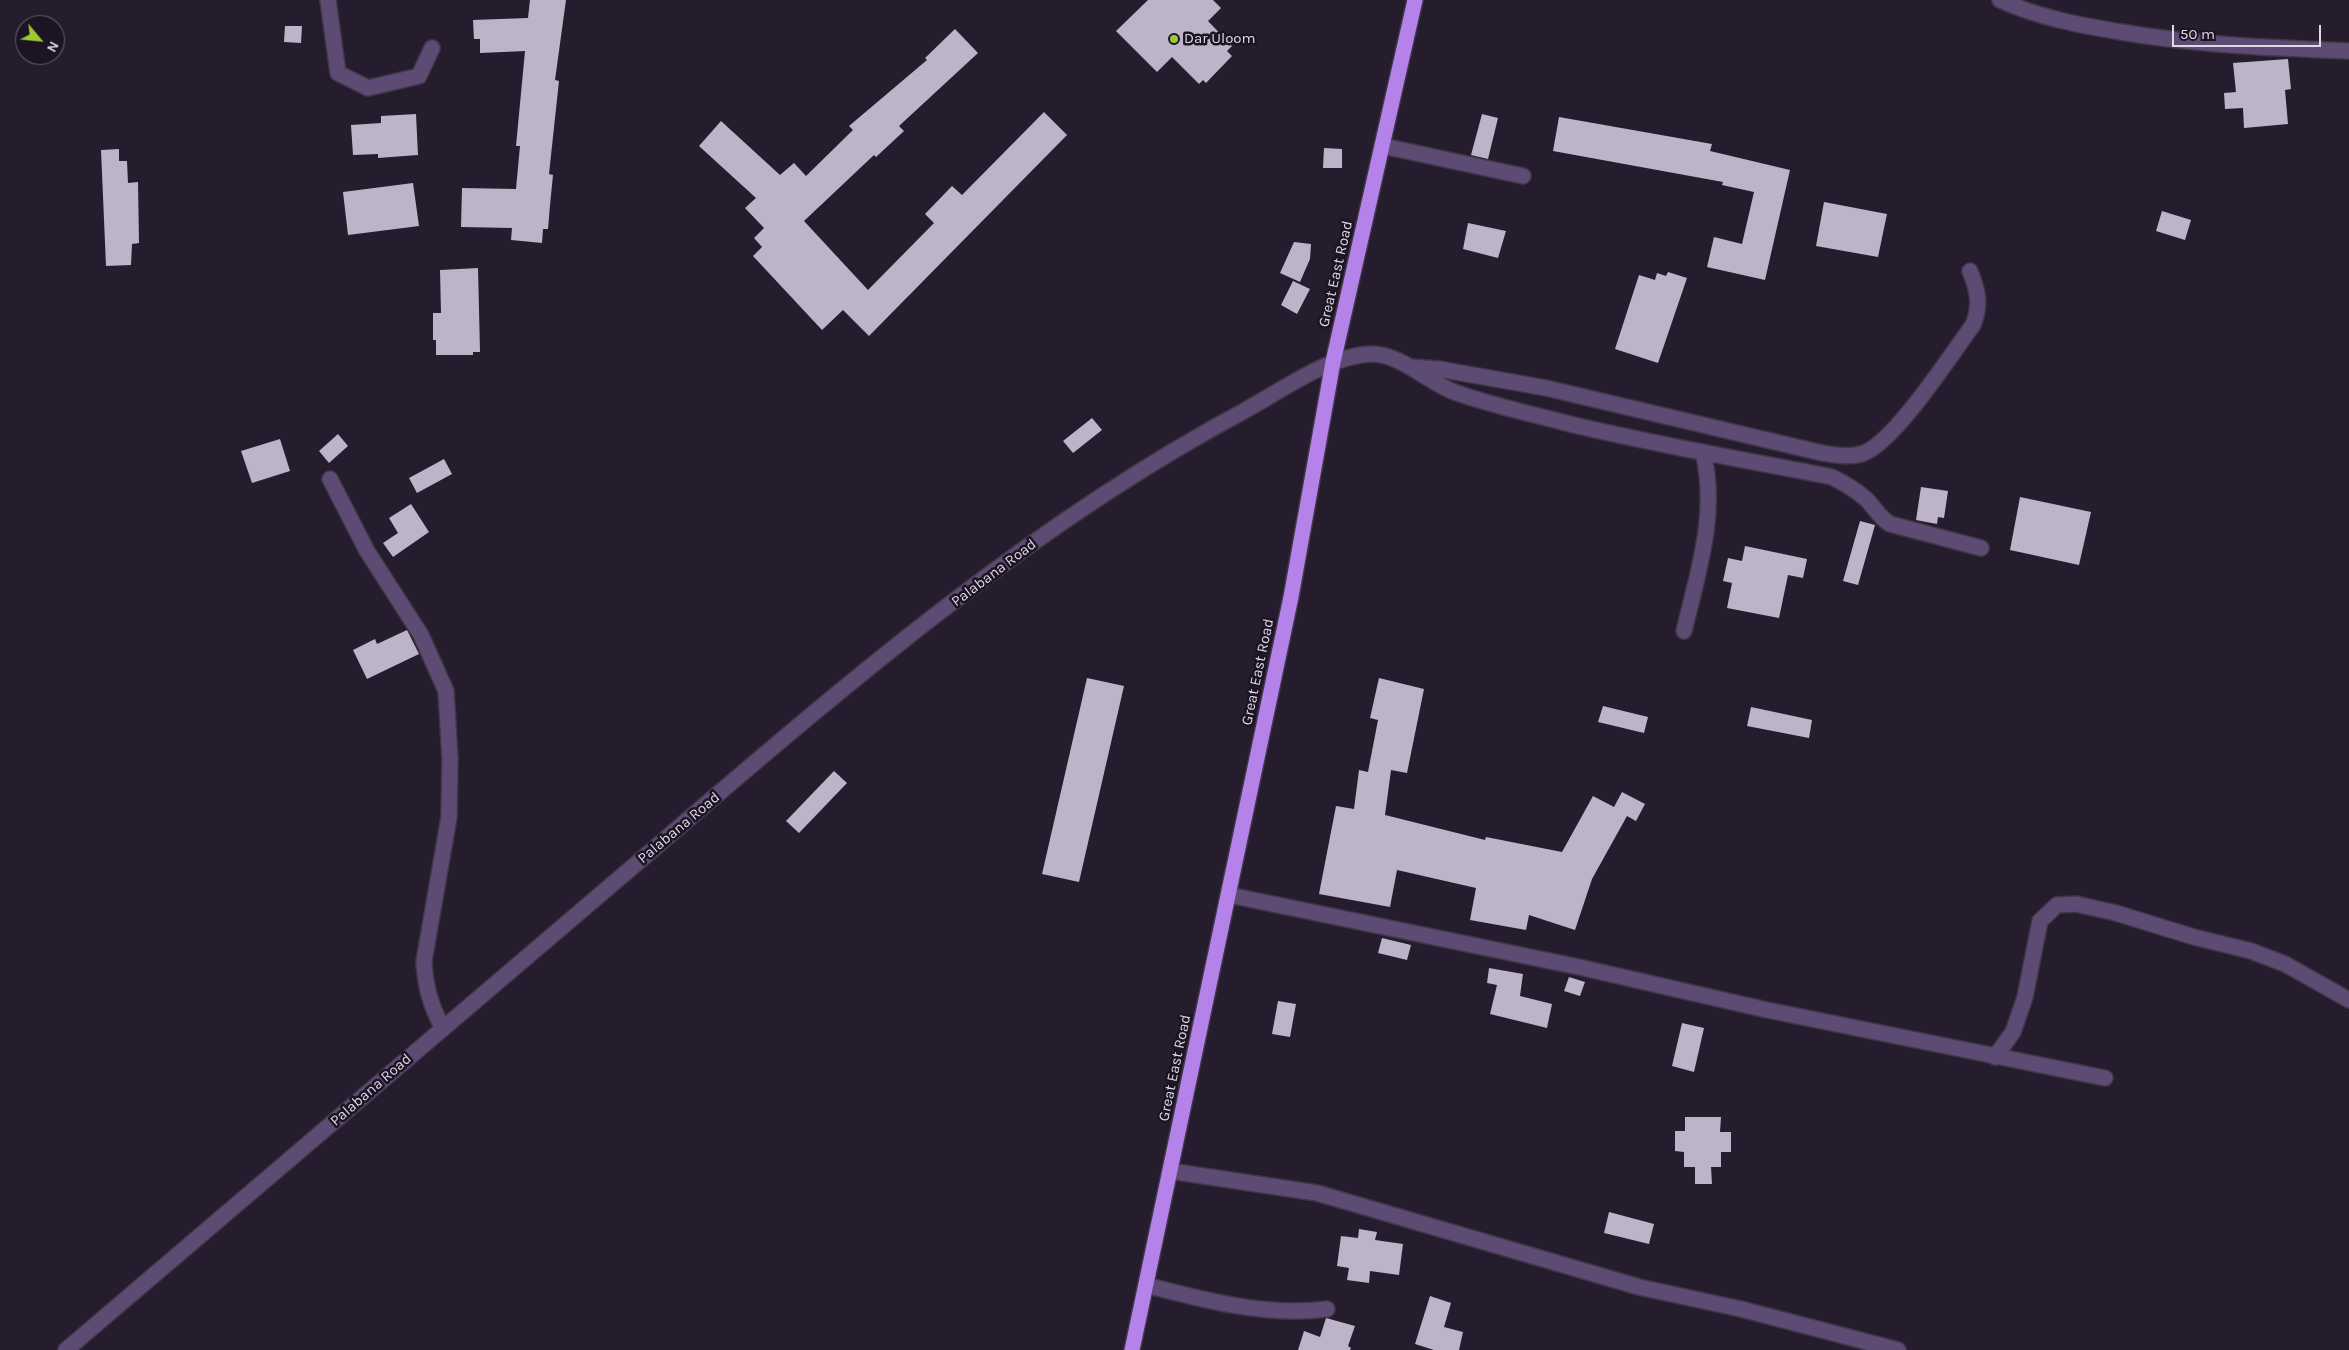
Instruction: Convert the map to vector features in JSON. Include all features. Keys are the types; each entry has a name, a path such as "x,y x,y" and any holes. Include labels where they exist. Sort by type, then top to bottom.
{"highway":[{"name":"Great East Road","path":"1132,1350 1230,895 1291,597 1333,362 1415,0"}],"street":[{"path":"328,0 338,73 368,88 419,76 432,48"},
{"path":"2000,0 2030,13 2069,23 2175,41 2236,47 2349,51"},
{"path":"1383,146 1523,176"},
{"path":"1408,367 1439,369 1537,387 1822,453 1848,456 1863,454 1880,445 1901,422 1973,325 1979,306 1978,294 1970,271"},
{"name":"Palabana Road","path":"66,1350 442,1029 824,706 911,635 997,570 1120,482 1180,445 1333,362 1365,354 1381,354 1450,391 1502,407 1636,440 1832,477 1846,484 1865,499 1879,518 1890,524 1981,548"},
{"path":"1684,631 1707,531 1710,503 1708,471 1703,452"},
{"path":"330,479 368,551 421,635 446,691 450,759 449,817 424,961 425,984 431,1007 442,1029"},
{"path":"1230,895 1570,965 1767,1010 2105,1078"},
{"path":"1995,1057 2013,1032 2025,997 2040,920 2057,905 2076,904 2116,913 2194,937 2251,951 2285,964 2349,1000"},
{"path":"1170,1171 1317,1192 1595,1275 1741,1309 1898,1350"},
{"path":"1146,1285 1200,1299 1246,1307 1299,1312 1327,1309"}],"building":[{"path":"530,0 566,0 555,80 559,81 549,174 553,175 548,229 543,229 542,243 511,240 512,228 461,227 462,188 516,189 520,146 516,146 525,51 480,53 480,39 474,39 473,20 528,18"},
{"name":"Dar Uloom","path":"1148,0 1213,0 1221,8 1208,21 1232,46 1227,51 1232,56 1206,83 1203,80 1199,84 1172,57 1157,72 1116,31"},
{"path":"285,26 302,26 301,43 284,42"},
{"path":"955,29 978,53 899,126 904,131 876,157 874,155 804,221 868,290 934,223 925,214 952,186 962,195 1044,112 1067,135 869,336 843,310 822,330 753,256 762,247 754,238 764,228 745,208 756,198 699,146 721,121 780,175 794,163 806,176 853,130 849,126 927,60 925,58"},
{"path":"2288,59 2291,89 2285,90 2288,124 2244,128 2243,108 2225,109 2224,93 2236,92 2233,63"},
{"path":"416,114 418,155 378,158 378,154 353,155 351,125 381,123 381,116"},
{"path":"1482,114 1498,118 1488,159 1471,155"},
{"path":"1559,117 1712,144 1710,151 1790,170 1765,280 1707,267 1714,237 1742,244 1754,192 1722,185 1723,182 1553,151"},
{"path":"1324,148 1342,149 1342,168 1323,168"},
{"path":"119,149 119,161 127,161 128,183 138,182 139,243 132,244 131,265 106,266 101,150"},
{"path":"413,183 419,226 348,235 343,192"},
{"path":"1824,202 1887,214 1878,257 1816,246"},
{"path":"2162,211 2191,220 2185,240 2156,231"},
{"path":"1468,223 1506,231 1498,258 1463,249"},
{"path":"1294,242 1311,244 1310,259 1300,282 1280,273"},
{"path":"478,268 480,352 473,352 473,355 436,355 436,340 433,340 433,313 441,313 440,270"},
{"path":"1668,272 1687,278 1658,363 1615,349 1639,275 1655,280 1657,273 1666,276"},
{"path":"1293,281 1310,289 1297,314 1281,305"},
{"path":"1092,418 1102,430 1073,453 1063,441"},
{"path":"338,434 348,446 329,463 319,451"},
{"path":"280,439 290,471 252,483 241,451"},
{"path":"444,459 452,474 417,493 409,478"},
{"path":"1921,487 1948,491 1944,518 1938,517 1937,524 1916,520"},
{"path":"2020,497 2091,512 2079,565 2010,550"},
{"path":"411,504 429,532 393,557 383,543 398,533 389,518"},
{"path":"1860,521 1875,525 1858,585 1843,581"},
{"path":"1745,546 1807,559 1803,578 1788,575 1779,618 1727,608 1732,583 1723,581 1728,558 1742,561"},
{"path":"407,630 419,654 367,679 353,650 375,639 377,644"},
{"path":"1087,678 1124,686 1079,882 1042,874"},
{"path":"1379,678 1424,689 1407,773 1391,770 1385,815 1485,840 1486,837 1562,852 1593,796 1614,807 1622,792 1645,804 1636,821 1627,816 1592,879 1575,930 1529,915 1526,930 1470,920 1476,888 1397,870 1390,907 1319,894 1336,806 1354,809 1359,770 1368,772 1378,720 1370,718"},
{"path":"1603,706 1648,717 1644,733 1598,722"},
{"path":"1751,707 1812,720 1809,738 1747,726"},
{"path":"834,771 847,783 799,833 786,821"},
{"path":"1382,938 1411,945 1407,960 1378,953"},
{"path":"1489,968 1523,974 1520,996 1552,1004 1547,1028 1490,1014 1497,985 1487,983"},
{"path":"1569,977 1585,982 1580,996 1564,991"},
{"path":"1278,1001 1296,1004 1290,1037 1272,1034"},
{"path":"1682,1023 1704,1028 1694,1072 1672,1066"},
{"path":"1685,1117 1721,1117 1720,1132 1731,1132 1731,1152 1721,1152 1721,1167 1711,1167 1712,1184 1695,1184 1695,1167 1684,1167 1684,1152 1675,1151 1675,1131 1685,1131"},
{"path":"1609,1212 1654,1224 1649,1244 1604,1233"},
{"path":"1359,1229 1377,1232 1375,1240 1403,1244 1399,1275 1370,1271 1369,1283 1347,1280 1349,1268 1337,1266 1341,1236 1358,1238"},
{"path":"1430,1296 1451,1303 1444,1327 1463,1332 1459,1350 1434,1350 1415,1344"},
{"path":"1326,1318 1355,1326 1348,1346 1351,1348 1350,1350 1298,1350 1304,1331 1320,1337"}],"place":[{"name":"Dar Uloom","path":"1174,39"}]}
